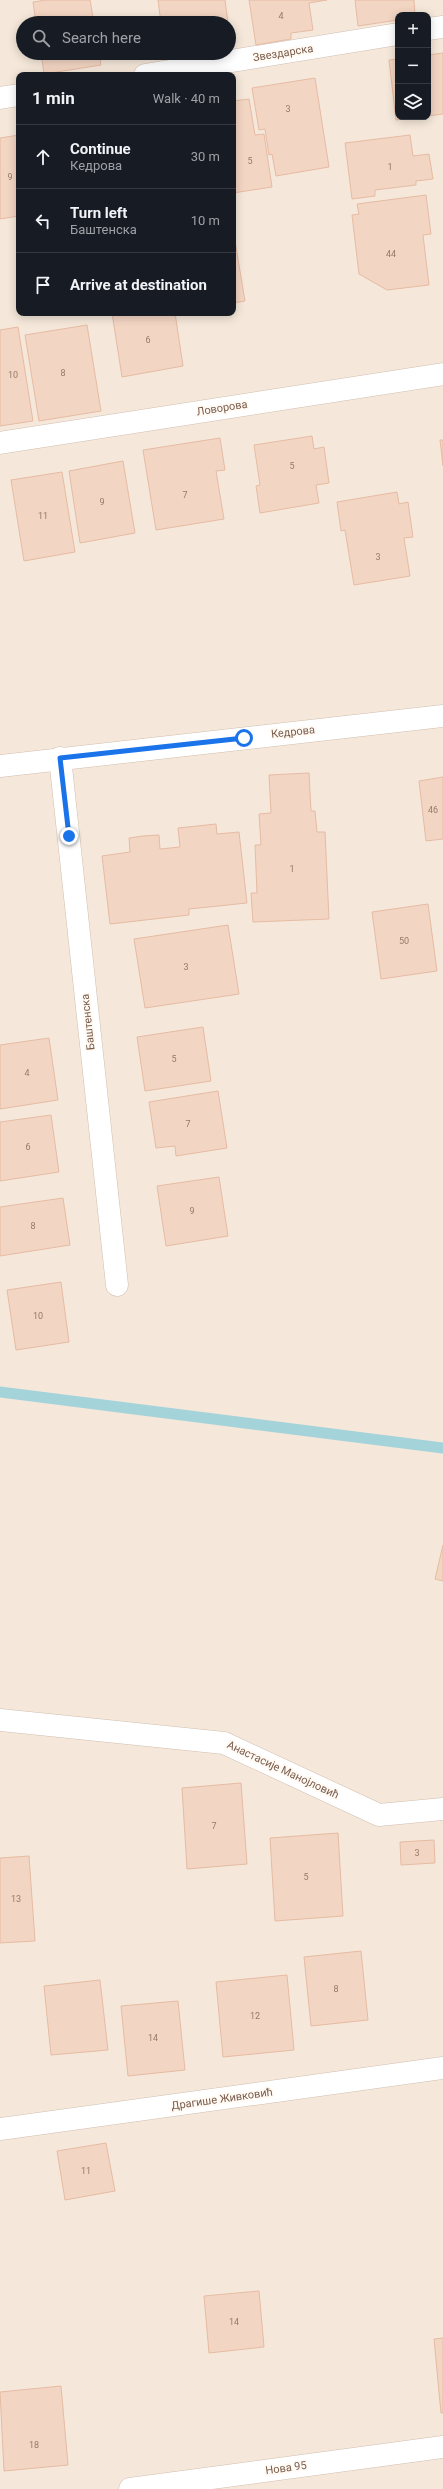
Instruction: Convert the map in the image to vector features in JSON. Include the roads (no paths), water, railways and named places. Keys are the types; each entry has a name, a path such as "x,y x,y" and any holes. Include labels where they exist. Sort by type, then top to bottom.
{"street":[{"path":"431,29 443,27"},
{"name":"Звездарска","path":"164,72 395,34"},
{"path":"0,98 16,95"},
{"name":"Ловорова","path":"0,443 443,374"},
{"name":"Кедрова","path":"0,766 60,758 443,716"},
{"name":"Баштенска","path":"60,758 117,1285"},
{"name":"Анастасије Манојловић","path":"0,1720 224,1743 379,1815 443,1808"},
{"name":"Драгише Живковић","path":"0,2129 443,2068"},
{"name":"Нова 95","path":"130,2489 443,2447"}],"waterway":[{"path":"0,1392 443,1448"}]}
